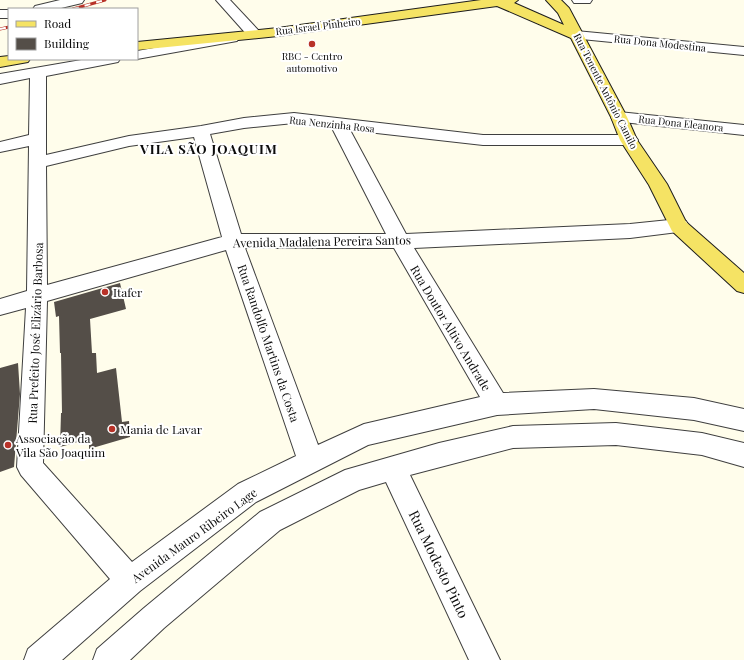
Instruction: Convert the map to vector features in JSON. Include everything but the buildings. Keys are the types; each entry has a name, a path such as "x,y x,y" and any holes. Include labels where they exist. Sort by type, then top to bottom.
{"main road":[{"name":"Rua Israel Pinheiro","path":"254,34 504,1"},
{"path":"504,1 576,35"},
{"name":"Rua Tenente Antônio Camilo","path":"558,5 576,35 619,117 629,140 690,231"},
{"path":"138,46 254,34"},
{"path":"0,62 15,60"},
{"path":"690,231 744,267"},
{"path":"690,231 744,285"}],"street":[{"path":"44,8 77,0"},
{"path":"223,0 254,34"},
{"path":"579,0 585,0"},
{"name":"Rua Israel Pinheiro","path":"138,55 254,34"},
{"name":"Rua Dona Modestina","path":"576,35 744,51"},
{"path":"0,79 107,60"},
{"name":"Rua Prefeito José Elizário Barbosa","path":"38,72 39,162 37,296 30,467 130,581"},
{"name":"Rua Dona Eleanora","path":"619,117 744,130"},
{"name":"Rua Nenzinha Rosa","path":"39,162 130,141 244,123 294,118 484,140 629,140"},
{"name":"Rua Doutor Altivo Andrade","path":"338,124 400,241 497,404"},
{"name":"Rua Randolfo Martins da Costa","path":"201,131 233,241 311,461"},
{"path":"0,146 38,139"},
{"name":"Avenida Madalena Pereira Santos","path":"0,308 37,296 233,241 400,241 630,231 690,231"},
{"name":"Avenida Mauro Ribeiro Lage","path":"39,660 130,581 247,493 364,435 497,404 594,399 694,409 744,420"},
{"path":"108,660 154,618 270,521 354,479 513,438 616,434 702,444 744,455"},
{"name":"Rua Modesto Pinto","path":"394,468 485,660"}],"railway":[{"path":"77,8 105,0"},
{"path":"0,29 8,27"}],"place":[{"name":"RBC - Centro automotivo","path":"312,44"},
{"name":"Itafer","path":"105,292"},
{"name":"Mania de Lavar","path":"112,429"},
{"name":"Associação da Vila São Joaquim","path":"8,445"}],"district":[{"name":"VILA SÃO JOAQUIM","path":"209,148"}]}
